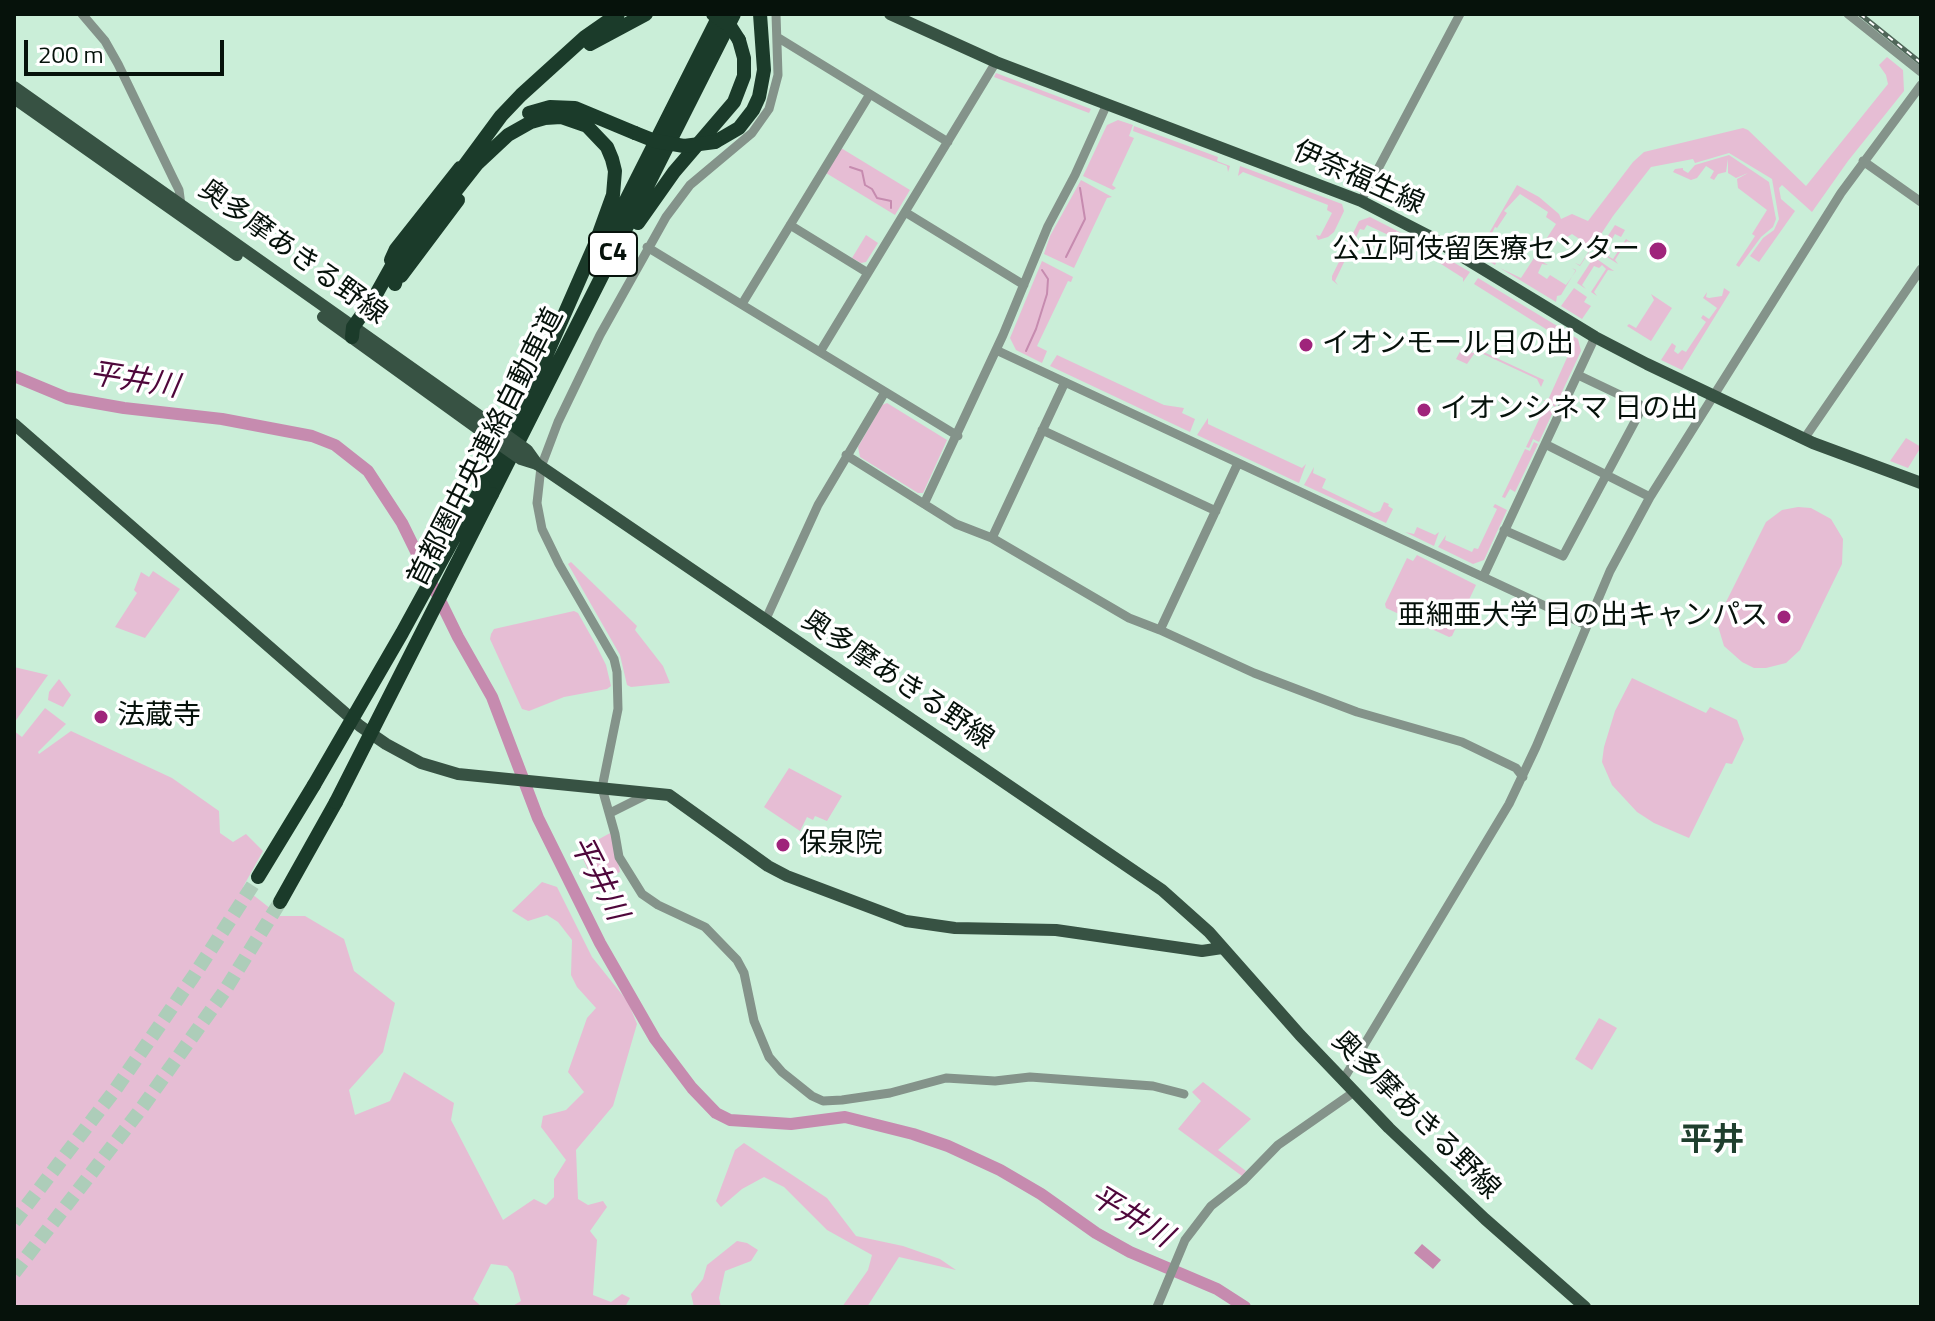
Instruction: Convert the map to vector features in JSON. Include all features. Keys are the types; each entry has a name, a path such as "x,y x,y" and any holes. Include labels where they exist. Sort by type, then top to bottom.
{"highway":[{"path":"355,332 393,281 422,258 461,207 474,160 501,116 585,37 618,14"},
{"path":"542,75 611,31 646,14"},
{"path":"584,312 650,203 734,102 744,76 744,58 739,40 730,26 713,14"},
{"name":"首都圏中央連絡自動車道","path":"258,877 488,490 539,372 720,14"},
{"name":"首都圏中央連絡自動車道","path":"280,902 336,802 488,490 584,312 734,14"},
{"path":"393,281 396,249 474,160 521,116 550,107 575,108 655,141 684,146 715,142 739,128 759,97 764,70 760,14"},
{"path":"474,160 531,122 553,118 574,120 587,126 607,147 612,159 615,184 608,209 539,372"}],"main road":[{"name":"伊奈福生線","path":"890,14 996,62 1361,201 1427,235 1595,337 1804,439 1921,483"},
{"name":"奥多摩あきる野線","path":"14,87 492,432 527,450 539,465 1162,890 1187,910 1354,1092 1474,1208 1585,1307"},
{"name":"奥多摩あきる野線","path":"14,98 179,208"},
{"path":"14,424 375,737 398,752 445,771 669,795 768,866 906,921 955,928 1056,930 1202,951 1222,948"}],"street":[{"path":"82,14 105,41 118,64 173,178 179,208"},
{"path":"776,14 776,90 761,123 741,145 690,185 647,247 578,380 539,465 537,503 542,529 614,659 617,672 618,709 602,788 619,857 639,890 658,905 705,927 727,948 744,973 754,1021 769,1057 782,1072 823,1101 890,1093 946,1078 995,1081 1030,1077 1153,1086 1184,1094"},
{"path":"1361,201 1460,14"},
{"path":"1848,14 1921,72"},
{"path":"777,37 948,142"},
{"path":"820,352 996,62"},
{"path":"1343,1080 1509,804 1610,571 1650,497 1863,161 1921,85"},
{"path":"742,304 870,94"},
{"path":"924,504 958,436 1048,226 1107,104"},
{"path":"1863,161 1921,202"},
{"path":"905,212 1024,285"},
{"path":"790,225 868,273"},
{"path":"647,247 958,436"},
{"path":"1804,439 1921,269"},
{"path":"1483,577 1595,337"},
{"path":"996,350 1586,625"},
{"path":"1504,530 1563,556 1640,408 1639,404 1578,375"},
{"path":"992,538 1065,382"},
{"path":"765,621 818,505 885,392"},
{"path":"1042,430 1216,511"},
{"path":"1545,444 1650,497"},
{"path":"846,455 956,524 992,538 1120,613 1254,673 1331,702 1462,742 1516,768 1523,777"},
{"path":"1160,630 1238,463"},
{"path":"610,813 651,792"},
{"path":"1157,1307 1175,1261 1192,1229 1211,1206 1243,1181 1278,1145 1354,1092"}],"shaded area":[{"path":"1887,57 1903,70 1904,91 1812,212 1782,185 1779,188 1781,199 1795,211 1759,262 1750,256 1763,238 1774,230 1779,219 1772,179 1729,153 1695,163 1693,159 1651,167 1580,266 1575,263 1580,265 1589,251 1585,248 1587,244 1572,234 1564,239 1560,236 1543,262 1548,265 1542,264 1538,273 1547,279 1550,275 1566,285 1572,276 1556,302 1500,268 1521,278 1556,224 1546,217 1548,212 1520,194 1504,211 1507,213 1495,227 1482,253 1495,265 1477,254 1517,185 1539,197 1561,219 1572,214 1588,221 1644,152 1743,128 1806,186 1888,84 1879,65"},
{"path":"996,73 1091,109 1089,113 994,77"},
{"path":"1118,120 1133,125 1129,136 1134,138 1112,185 1116,188 1113,190 1083,176 1107,125"},
{"path":"1134,126 1218,157 1217,161 1230,166 1228,172 1227,166 1133,131"},
{"path":"841,148 910,190 895,215 826,173"},
{"path":"1729,155 1769,182 1776,219 1773,227 1761,237 1739,267 1736,265 1767,210 1738,188 1737,179 1748,173 1736,178 1728,173 1728,159 1726,172 1718,174 1714,180 1710,178 1714,171 1706,166 1697,178 1691,180 1673,172 1683,168 1688,173 1695,165"},
{"path":"1240,166 1342,204 1344,211 1334,232 1318,240 1316,235 1320,236 1332,213 1327,210 1328,205 1243,172 1238,176"},
{"path":"1081,180 1112,197 1107,198 1074,268 1044,254 1050,236"},
{"path":"1370,217 1470,272 1463,282 1463,278 1416,248 1413,252 1410,250 1412,246 1367,225 1364,230 1360,229 1335,281 1338,285 1332,280 1332,276 1359,221"},
{"path":"1615,225 1625,230 1621,237 1615,234 1606,249 1610,252 1608,256 1613,259 1626,239 1632,243 1627,241 1615,260 1618,264 1598,251"},
{"path":"866,235 878,243 866,262 861,263 852,258"},
{"path":"1594,257 1614,271 1608,270 1594,292 1597,296 1591,292 1606,269 1602,265 1599,268 1594,266 1582,285 1586,289 1577,283"},
{"path":"1042,261 1073,277 1071,282 1068,281 1037,346 1047,351 1042,363 1016,350 1010,338"},
{"path":"1478,278 1572,335 1564,346 1565,341 1474,284"},
{"path":"1574,288 1587,297 1584,302 1591,306 1582,319 1561,306"},
{"path":"1724,288 1730,292 1682,370 1661,360 1672,343 1678,354 1682,350 1686,352 1706,322 1701,318 1703,315 1709,319 1717,308 1703,298 1707,292 1706,297 1709,298 1722,296"},
{"path":"1651,294 1672,308 1651,341 1627,326 1636,328 1654,300"},
{"path":"1573,336 1578,339 1581,351 1555,407 1543,400 1548,400 1570,351 1566,348"},
{"path":"1462,348 1473,353 1475,348 1544,380 1541,387 1537,379 1481,353 1474,354 1467,364 1456,359"},
{"path":"1057,355 1164,405 1184,408 1182,413 1195,419 1190,432 1050,366"},
{"path":"887,403 947,440 923,493 918,493 860,457 858,447 882,405"},
{"path":"1543,407 1553,412 1539,442 1533,439 1529,448 1526,447 1543,411 1539,409"},
{"path":"1208,418 1208,424 1302,468 1306,464 1299,483 1197,435"},
{"path":"1906,438 1921,447 1908,468 1890,461"},
{"path":"1534,442 1538,444 1515,492 1510,489 1505,498 1502,497 1525,449 1530,451"},
{"path":"1314,467 1313,473 1326,479 1322,488 1374,513 1380,511 1384,502 1389,504 1393,509 1386,523 1304,485"},
{"path":"1495,504 1507,510 1484,560 1473,564 1438,547 1446,535 1445,540 1472,552 1474,548 1478,549 1497,509 1493,507"},
{"path":"1811,508 1831,519 1843,539 1842,564 1800,650 1786,663 1754,668 1724,646 1718,626 1720,614 1766,522 1782,510"},
{"path":"1417,527 1435,535 1439,532 1434,546 1405,532 1414,534"},
{"path":"1417,555 1476,585 1452,636 1386,608 1385,604 1407,558 1413,561"},
{"path":"571,562 637,626 635,630 663,666 670,683 627,685 620,655 568,564"},
{"path":"153,571 180,589 145,638 115,627 137,593 134,590 141,572 149,577"},
{"path":"574,611 578,613 606,665 611,686 564,697 529,711 522,709 490,639 491,634 494,629"},
{"path":"14,667 48,675 14,723"},
{"path":"1632,678 1706,713 1710,707 1737,720 1744,739 1732,764 1726,763 1689,838 1637,812 1612,785 1602,762 1615,711"},
{"path":"59,679 71,695 63,707 48,700 49,692"},
{"path":"45,708 66,724 39,754 71,731 172,778 219,811 220,833 233,842 246,834 263,851 243,887 280,916 305,916 344,939 354,971 395,1003 383,1052 349,1090 355,1115 390,1101 404,1072 454,1103 451,1120 503,1220 534,1199 546,1205 554,1197 554,1179 566,1160 541,1127 543,1116 566,1110 584,1092 568,1072 587,1018 596,1008 577,987 571,975 572,940 558,922 547,915 528,921 512,911 542,882 557,887 592,957 628,1002 637,1024 613,1106 576,1150 578,1199 588,1205 603,1201 607,1207 590,1231 597,1240 593,1295 611,1302 622,1294 630,1298 625,1307 511,1307 521,1301 513,1273 507,1266 491,1264 473,1299 482,1307 14,1307 14,731 22,737"},
{"path":"789,768 842,796 827,821 815,816 813,820 807,817 800,831 764,807"},
{"path":"612,832 620,872 597,884 579,850"},
{"path":"1599,1018 1617,1028 1592,1070 1575,1059"},
{"path":"1203,1082 1251,1119 1218,1150 1246,1171 1242,1176 1178,1129 1201,1101 1192,1092"},
{"path":"744,1143 827,1198 856,1236 903,1246 940,1259 956,1270 899,1257 867,1307 842,1307 868,1270 872,1255 827,1230 784,1187 764,1177 742,1189 721,1207 716,1201 735,1150"},
{"path":"737,1241 758,1250 751,1261 725,1271 719,1298 721,1307 694,1307 691,1294 703,1279 707,1265"},
{"path":"1422,1244 1441,1260 1433,1269 1414,1253"}],"waterway":[{"path":"850,167 862,171 865,185 872,189 877,198 891,201 891,208"},
{"path":"1066,257 1085,219 1080,188"},
{"path":"1026,351 1047,294 1048,279 1042,270"},
{"name":"平井川","path":"14,376 67,398 222,419 312,436 335,445 368,471 402,523 458,637 492,697 538,818 600,943 655,1039 692,1088 716,1113 730,1120 791,1124 845,1117 948,1146 1000,1170 1130,1252 1217,1289 1245,1307"}],"tunnel":[{"path":"14,1222 115,1090 258,877"},
{"path":"14,1273 141,1109 224,992 280,902"}],"railway":[{"path":"1860,14 1921,63"}],"place":[{"name":"公立阿伎留医療センター","path":"1658,251"},
{"name":"イオンモール日の出","path":"1306,345"},
{"name":"イオンシネマ 日の出","path":"1424,410"},
{"name":"亜細亜大学 日の出キャンパス","path":"1784,617"},
{"name":"法蔵寺","path":"101,717"},
{"name":"保泉院","path":"783,845"}],"district":[{"name":"平井","path":"1712,1142"}]}
